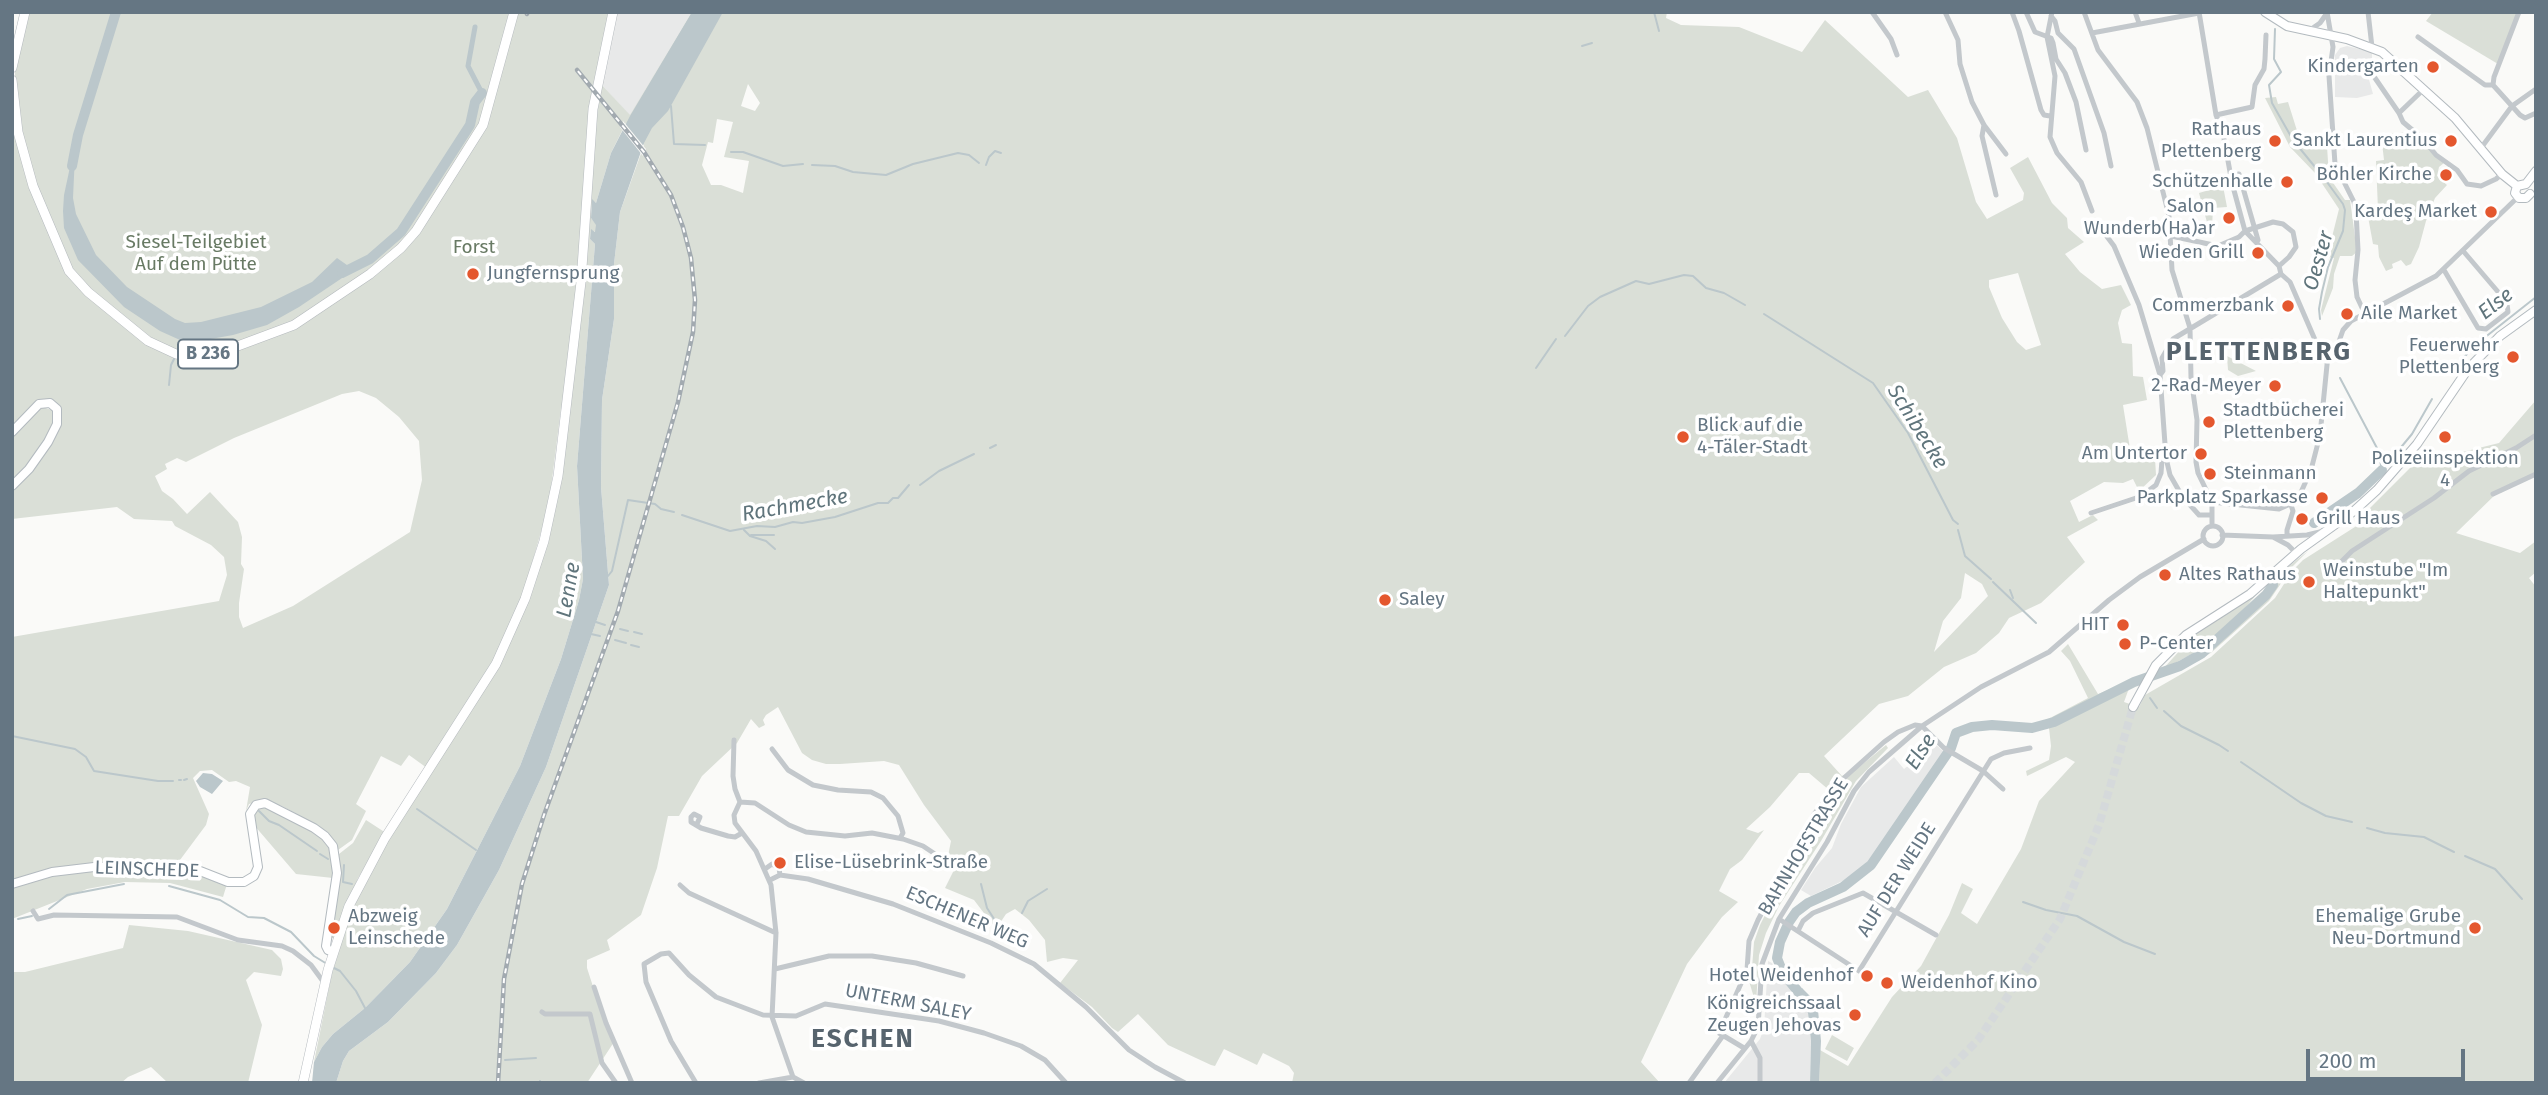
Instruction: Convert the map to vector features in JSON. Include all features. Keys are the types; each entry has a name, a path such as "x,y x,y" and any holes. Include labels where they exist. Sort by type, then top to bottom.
{"main road":[{"path":"12,68 25,12"},
{"name":"B 236","path":"12,80 18,132 33,186 69,271 88,292 148,341 176,354 205,355 227,350 294,325 379,267 401,248 429,211 483,125 514,12"},
{"path":"303,1083 329,967 349,906 375,855 496,664 525,599 544,541 558,476 582,282 594,100 613,12"},
{"path":"2265,12 2287,26 2372,47 2394,61 2468,131 2502,174 2521,185 2530,187 2533,195 2525,199 2518,197 2515,192 2521,185 2536,171"},
{"path":"2133,707 2156,665 2186,635 2250,594 2298,551 2354,511 2398,469 2461,379 2488,347 2536,310"},
{"path":"12,432 39,404 50,403 57,409 57,424 48,442 29,469 12,486"},
{"name":"LEINSCHEDE","path":"12,884 52,872 131,866 195,869 228,881 244,882 254,876 258,867 250,814 256,805 265,803 314,828 329,839 333,846 337,873 326,946 333,952"}],"street":[{"path":"1872,12 1891,39 1898,55"},
{"path":"1945,12 1958,40 1965,82 1984,125 2006,154"},
{"path":"2012,12 2020,31 2041,110 2044,115 2050,116"},
{"path":"2026,12 2035,32 2051,38 2056,59 2065,73 2076,102 2087,150"},
{"path":"2084,12 2098,50 2127,86 2142,113 2166,205 2173,275 2190,328 2191,378 2197,420 2197,468 2212,502 2212,526"},
{"path":"2135,12 2139,23"},
{"path":"2307,32 2320,23 2327,12"},
{"path":"2327,12 2333,47 2329,76 2335,164 2354,202 2356,212 2358,250 2355,280 2357,297 2364,312"},
{"path":"2368,12 2372,47"},
{"path":"2493,85 2519,12"},
{"path":"2092,33 2199,13 2216,115 2223,133 2245,231 2259,243 2290,282 2319,349 2329,355"},
{"path":"2051,14 2047,37 2054,76 2050,116 2053,145 2081,182 2092,211"},
{"path":"2051,14 2057,32 2074,49 2104,133 2111,166"},
{"path":"2252,107 2255,85 2266,59 2266,35"},
{"path":"2418,37 2486,85 2493,85 2525,118 2536,113"},
{"path":"2375,78 2403,122 2414,130 2436,155 2457,170 2464,182 2470,185 2489,183 2502,174"},
{"path":"2399,113 2424,89"},
{"path":"2481,148 2512,106 2536,89"},
{"path":"2216,115 2260,105"},
{"path":"1984,125 1982,136 1996,195"},
{"path":"2231,176 2239,174 2259,243"},
{"path":"2329,355 2336,351 2346,326 2364,312 2415,289 2444,270 2518,197"},
{"path":"2171,236 2218,246 2239,237 2245,231 2277,223 2289,227 2296,240 2295,251 2278,266"},
{"path":"2105,234 2114,246 2141,312 2160,375 2166,458 2170,475 2187,503 2201,517 2212,515"},
{"path":"2444,270 2478,328 2486,329 2509,309 2464,252"},
{"path":"2160,375 2163,371 2162,358 2169,343 2281,274"},
{"path":"2212,502 2274,509 2291,505 2302,493 2320,435 2329,355"},
{"path":"2330,573 2352,551 2434,498 2469,471 2536,435"},
{"path":"2091,513 2136,498 2148,491 2155,485 2161,473 2162,460 2166,458"},
{"path":"2493,494 2536,474"},
{"path":"2287,535 2293,511 2291,505"},
{"path":"2212,526 2219,528 2222,535 2221,541 2215,545 2209,545 2204,540 2204,531 2212,526"},
{"path":"2222,535 2273,537 2327,531"},
{"path":"2287,535 2298,541 2298,551"},
{"path":"2273,537 2298,551"},
{"name":"BAHNHOFSTRASSE","path":"1751,1041 1759,1021 1762,964 1782,921 1854,791 1883,758 1922,726 1981,687 2049,652 2140,577 2204,540"},
{"path":"1744,1048 1722,1037 1719,1032 1747,970 1749,941 1814,814 1845,777 1865,757 1898,732 1915,725 1922,726 1944,748 1983,771 2003,789"},
{"path":"734,740 733,776 736,796 740,802"},
{"name":"AUF DER WEIDE","path":"1782,921 1860,971 1983,771 1996,755 2030,748"},
{"path":"772,749 788,770 813,785 871,792 883,797 898,816 903,833 900,838"},
{"path":"740,802 734,815 735,823 753,845 767,868 770,880 776,933 772,1017 793,1077"},
{"path":"740,802 755,803 789,825 806,832 845,836 872,833 900,838 923,846 941,858"},
{"path":"697,824 701,828 728,836 735,837 742,833"},
{"path":"767,868 776,865 780,875 770,880"},
{"name":"ESCHENER WEG","path":"780,875 808,879 893,904 979,938 1034,964 1086,1007 1129,1050 1155,1068 1185,1083"},
{"path":"680,885 689,893 776,933"},
{"path":"1796,930 1813,913 1863,893 1936,935"},
{"path":"33,911 38,919 54,915 177,918 238,940 282,946 311,965 325,984"},
{"path":"696,1083 660,1020 646,982 644,964 661,954 669,953 700,985 716,997 772,1017"},
{"path":"775,969 829,956 872,956 916,963 963,976"},
{"path":"594,987 632,1083"},
{"name":"UNTERM SALEY","path":"772,1017 796,1016 825,1004 939,1021 1021,1046 1045,1060 1066,1083"},
{"path":"542,1012 590,1016 602,1063 616,1083"},
{"path":"1689,1083 1722,1037"},
{"path":"1717,1083 1751,1041 1760,1058 1760,1083"},
{"path":"758,1083 793,1077 804,1083"}],"shaded area":[{"path":"613,12 692,12 630,116 601,84"},
{"path":"692,12 723,12 668,111 652,128 644,143 620,212 614,264 614,319 602,400 601,487 609,585 546,767 499,870 457,945 436,973 388,1022 349,1051 336,1083 312,1083 314,1062 322,1047 410,962 447,909 520,766 561,659 583,579 577,466 595,244 590,239 591,229 595,232 596,225 591,218 592,199 596,203 611,153"},
{"path":"2347,46 2372,52 2372,71 2368,76 2373,94 2357,98 2335,97 2335,55 2340,48"},
{"path":"73,153 73,198 76,214 96,255 127,287 175,319 185,323 201,322 261,307 312,282 337,258 354,270 267,325 205,340 180,340 160,331 124,307 78,260 64,228 63,211"},
{"path":"1935,744 1944,752 1884,844 1867,865 1855,875 1811,896 1801,890 1832,848 1841,824 1861,787 1894,757 1904,769"},
{"path":"203,773 212,774 223,781 212,794 200,787 196,781"},
{"path":"1768,961 1796,993 1808,1013 1811,1041 1810,1083 1724,1083 1760,1039 1764,1028"},
{"path":"1802,988 1813,999 1818,1010 1821,1041 1819,1083 1810,1083 1811,1041 1808,1013 1796,993"}],"green space":[{"path":"27,12 612,12 596,82 630,115 692,12 1667,12 1666,18 1681,25 1739,27 1802,52 1825,20 1908,97 1928,90 1957,138 1976,202 1987,219 2023,200 2024,193 2010,168 2028,157 2052,203 2067,218 2068,228 2084,242 2065,254 2080,272 2102,289 2121,285 2131,305 2122,310 2118,323 2122,343 2132,344 2133,376 2143,377 2147,400 2123,405 2130,449 2145,450 2155,458 2156,475 2139,491 2133,479 2123,483 2104,482 2070,501 2079,522 2093,515 2098,520 2067,537 2085,562 2041,603 2009,618 1999,633 1976,653 1944,667 1908,696 1879,704 1824,756 1842,776 1858,768 1886,745 1888,748 1856,781 1779,906 1759,955 1756,1004 1748,978 1752,968 1754,942 1802,841 1808,819 1829,790 1809,773 1799,773 1770,807 1746,829 1758,833 1764,830 1742,860 1730,869 1719,891 1738,902 1722,917 1687,964 1641,1062 1660,1083 1292,1083 1294,1073 1289,1066 1263,1053 1257,1065 1224,1049 1215,1066 1211,1065 1168,1045 1138,1014 1118,1032 1092,1007 1060,983 1078,960 1063,958 1047,962 1045,940 1029,920 1015,909 1006,914 996,929 974,900 945,888 956,866 947,861 951,841 899,765 884,761 826,764 812,760 802,753 778,707 766,715 763,720 765,725 759,728 751,719 737,743 702,776 679,816 668,816 657,868 641,915 607,940 610,950 587,960 600,1008 614,1042 587,1083 336,1083 349,1051 388,1022 436,973 457,945 499,870 546,767 609,585 601,487 602,400 614,319 614,264 620,212 644,145 626,123 611,153 596,203 592,200 591,218 596,224 596,232 591,230 590,239 595,244 577,466 583,579 561,659 520,766 447,909 410,962 365,1008 333,1034 314,1062 335,958 353,907 388,840 498,666 528,600 556,503 570,408 561,408 549,504 508,636 494,663 427,768 409,755 401,766 381,756 356,804 366,811 352,840 338,850 326,831 282,806 262,801 249,804 246,811 250,787 236,781 229,782 212,770 200,771 193,778 209,814 206,825 177,864 91,864 41,871 55,873 94,868 174,871 202,875 227,884 223,897 170,883 125,882 87,889 12,919 12,637 219,601 227,575 224,557 211,545 175,526 172,521 134,519 117,507 12,519 12,489 32,471 43,456 58,430 61,417 61,408 56,403 41,400 12,428 12,112 18,147 31,187 34,185 24,148 15,91 15,70","holes":["748,84 760,103 755,111 741,106","717,119 733,122 724,157 749,161 743,193 721,185 711,185 702,165 708,142 713,143","2018,273 2041,345 2026,350 2017,342 2002,318 1989,287 1989,280","359,391 376,398 399,417 419,441 422,480 410,532 293,606 243,628 239,617 239,603 244,569 241,564 242,537 238,522 210,492 187,514 162,491 155,476 167,469 165,464 177,458 186,462 234,438 342,394","1965,573 1982,584 1988,596 1934,652 1943,621 1961,598"]},
{"path":"2433,12 2518,12 2498,64 2426,21"},
{"path":"2276,97 2278,104 2288,102 2299,137 2312,138 2327,146 2329,177 2345,200 2350,200 2357,252 2352,256 2340,256 2333,288 2322,316 2321,310 2334,258 2327,257 2339,209 2315,173 2290,147 2265,98"},
{"path":"2414,132 2444,163 2439,167 2437,176 2447,185 2435,198 2411,264 2406,266 2401,260 2386,271 2379,257 2378,245 2373,244 2367,211 2378,210 2376,161 2384,160 2381,134"},
{"path":"2223,186 2227,207 2213,208 2212,227 2208,226 2199,193"},
{"path":"2227,356 2256,371 2238,376 2228,370"},
{"path":"2536,400 2536,474 2499,491 2456,533 2520,553 2536,541 2536,572 2529,578 2536,587 2536,1083 1819,1083 1820,1050 1848,1066 1892,997 1921,966 1949,915 1962,883 1973,889 1961,913 1977,924 2021,849 2039,801 2075,762 2066,757 2027,776 2026,771 2049,760 2051,746 2048,719 2088,698 2070,661 2061,651 2068,644 2098,694 2132,680 2124,702 2139,707 2145,695 2211,657 2275,598 2293,570 2303,560 2369,518 2365,513 2422,456 2438,458 2499,443"},
{"path":"42,407 52,410 55,420 46,439 26,468 12,480 12,437"},
{"path":"2308,551 2292,567 2269,601 2197,662 2258,607 2289,566"},
{"path":"2256,595 2235,620 2203,648 2162,670 2193,636"},
{"path":"263,807 280,810 325,841 332,853 333,878 296,874 254,825 252,811"},
{"path":"366,820 386,833 358,878 334,938 330,938 340,876 339,854 353,843"},
{"path":"129,925 188,931 272,950 281,959 281,976 254,972 246,980 262,1025 248,1083 168,1083 151,1067 121,1083 12,1083 12,972 25,972 123,948"},
{"path":"1832,1035 1854,1048 1847,1061 1825,1049"}],"pier":[{"path":"623,121 646,149 643,156 620,127"}],"waterway":[{"path":"72,166 78,135 116,12"},
{"path":"1654,12 1659,31"},
{"path":"475,27 468,66 483,95"},
{"name":"Oester","path":"2275,29 2274,59 2281,72 2269,85 2272,103 2293,140 2324,178 2345,210 2343,231 2328,267 2322,292 2320,319"},
{"path":"1582,46 1592,43"},
{"path":"342,273 370,259 401,232 470,125 475,102 482,93"},
{"path":"671,106 674,144 705,145"},
{"path":"986,165 995,151 1001,153"},
{"path":"731,152 743,152 783,166 803,164"},
{"path":"812,165 886,175 913,164 958,153 969,155 979,163"},
{"name":"Schibecke","path":"1565,336 1588,306 1600,297 1636,281 1649,284 1684,275 1693,276 1706,288 1724,293 1745,305"},
{"name":"Else","path":"2451,372 2474,346 2536,297"},
{"name":"Schibecke","path":"1764,314 1873,383 1908,433 1953,520 1958,524"},
{"name":"Schibecke","path":"1536,368 1556,339"},
{"path":"179,347 180,340"},
{"path":"169,385 174,359"},
{"name":"Oester","path":"2340,378 2378,450 2382,470"},
{"name":"Else","path":"2383,469 2412,434 2432,399"},
{"name":"Rachmecke","path":"990,448 996,445"},
{"name":"Rachmecke","path":"920,485 939,471 974,454"},
{"name":"Else","path":"2314,523 2358,493 2382,470"},
{"name":"Rachmecke","path":"682,515 730,531 757,526 775,527 835,517 878,503 888,503 893,498 898,498 909,485"},
{"name":"Rachmecke","path":"608,576 612,571 628,500 655,504 661,509 674,512"},
{"path":"744,530 750,536 766,541 775,549"},
{"name":"Schibecke","path":"1958,530 1965,556 1991,579"},
{"path":"751,535 774,535"},
{"name":"Schibecke","path":"1993,582 2036,623"},
{"name":"Else","path":"1805,1000 1783,973 1777,958 1780,942 1789,922 1796,912 1808,903 1843,887 1871,865 1951,748 1956,733 1972,727 1992,725 2032,728 2054,722 2134,682 2180,666 2201,654 2266,595 2273,585"},
{"path":"2010,590 2013,598"},
{"path":"596,622 605,625"},
{"path":"620,629 628,631"},
{"path":"634,632 642,634"},
{"path":"591,634 600,636"},
{"path":"615,640 626,643"},
{"path":"631,645 639,647"},
{"path":"2150,698 2157,708"},
{"path":"2164,711 2181,726 2228,751"},
{"path":"12,736 75,749 86,757 94,771 173,781"},
{"path":"2241,762 2301,803 2326,816 2352,822"},
{"path":"417,809 476,850"},
{"path":"259,811 269,821 317,851"},
{"path":"2367,828 2385,833 2424,837 2454,852"},
{"path":"320,854 328,859"},
{"path":"2465,856 2495,869 2522,899"},
{"path":"344,865 343,882 352,884"},
{"path":"49,909 67,895 124,884"},
{"path":"981,884 987,908 1000,928"},
{"path":"169,886 220,900 248,917 264,918 291,932 314,956 327,964"},
{"path":"1022,913 1028,901 1047,889"},
{"path":"2023,902 2077,916 2124,942 2155,954"},
{"path":"18,919 32,916"},
{"path":"332,967 340,971 365,1008"},
{"path":"505,1060 536,1058"}],"tunnel":[{"path":"1935,1083 1978,1040 2060,919 2099,825 2133,707"}],"railway":[{"path":"498,1083 504,979 522,884 544,815 618,611 678,402 693,332 695,300 691,258 671,195 644,152 577,70"}],"place":[{"name":"Kindergarten","path":"2433,67"},
{"name":"Rathaus Plettenberg","path":"2275,141"},
{"name":"Sankt Laurentius","path":"2451,141"},
{"name":"Böhler Kirche","path":"2446,175"},
{"name":"Schützenhalle","path":"2287,182"},
{"name":"Kardeş Market","path":"2491,212"},
{"name":"Salon Wunderb(Ha)ar","path":"2229,218"},
{"name":"Wieden Grill","path":"2258,253"},
{"name":"Jungfernsprung","path":"473,274"},
{"name":"Commerzbank","path":"2288,306"},
{"name":"Aile Market","path":"2347,314"},
{"name":"Feuerwehr Plettenberg","path":"2513,357"},
{"name":"2-Rad-Meyer","path":"2275,386"},
{"name":"Stadtbücherei Plettenberg","path":"2209,422"},
{"name":"Blick auf die 4-Täler-Stadt","path":"1683,437"},
{"name":"Polizeiinspektion 4","path":"2445,437"},
{"name":"Am Untertor","path":"2201,454"},
{"name":"Steinmann","path":"2210,474"},
{"name":"Parkplatz Sparkasse","path":"2322,498"},
{"name":"Grill Haus","path":"2302,519"},
{"name":"Altes Rathaus","path":"2165,575"},
{"name":"Weinstube \"Im Haltepunkt\"","path":"2309,582"},
{"name":"Saley","path":"1385,600"},
{"name":"HIT","path":"2123,625"},
{"name":"P-Center","path":"2125,644"},
{"name":"Elise-Lüsebrink-Straße","path":"780,863"},
{"name":"Abzweig Leinschede","path":"334,928"},
{"name":"Ehemalige Grube Neu-Dortmund","path":"2475,928"},
{"name":"Hotel Weidenhof","path":"1867,976"},
{"name":"Weidenhof Kino","path":"1887,983"},
{"name":"Königreichssaal Zeugen Jehovas","path":"1855,1015"}],"district":[{"name":"PLETTENBERG","path":"2259,353"},
{"name":"ESCHEN","path":"863,1040"}],"park label":[{"name":"Forst","path":"474,248"},
{"name":"Siesel-Teilgebiet Auf dem Pütte","path":"196,254"}],"water label":[{"name":"Lenne","path":"569,590"}]}
